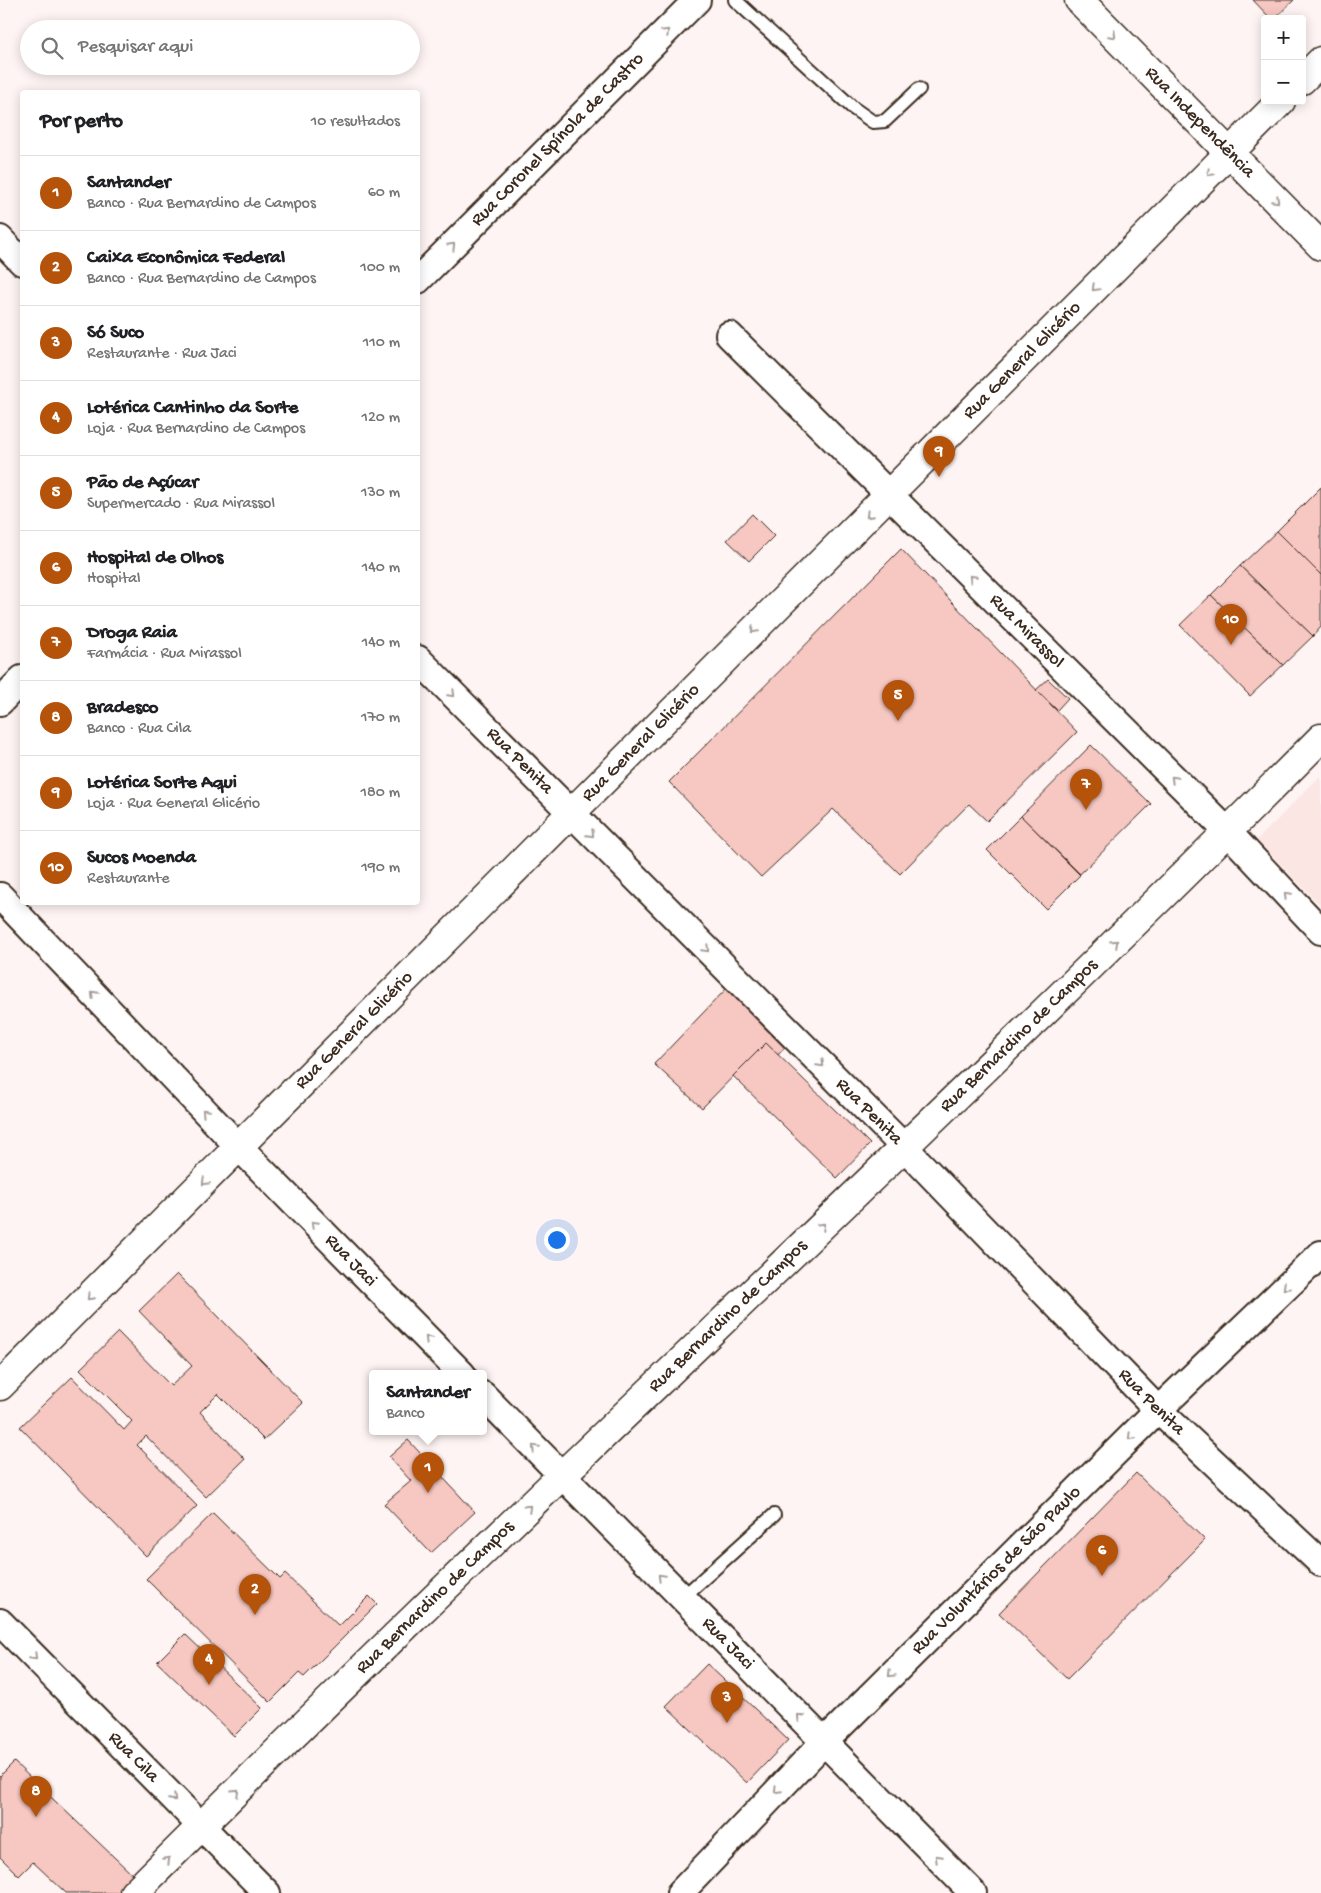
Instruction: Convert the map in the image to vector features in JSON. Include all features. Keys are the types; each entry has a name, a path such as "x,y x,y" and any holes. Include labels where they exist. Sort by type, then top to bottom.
{"street":[{"name":"Rua Coronel Spínola de Castro","path":"420,278 697,0"},
{"name":"Rua Independência","path":"1079,0 1321,246"},
{"path":"1306,76 1321,61"},
{"name":"Rua General Glicério","path":"3,1378 239,1148 1277,105"},
{"path":"0,239 20,260"},
{"name":"Rua Mirassol","path":"729,335 888,496 1228,832 1321,931"},
{"name":"Rua Penita","path":"420,661 904,1148 1158,1410 1321,1563"},
{"path":"0,702 20,682"},
{"name":"Rua Bernardino de Campos","path":"134,1893 561,1475 904,1148 1228,832 1321,738"},
{"name":"Rua Jaci","path":"0,896 239,1148 458,1370"},
{"name":"Rua Voluntários de São Paulo","path":"680,1893 824,1742 1158,1410 1321,1254"},
{"name":"Rua Jaci","path":"487,1400 973,1893"},
{"name":"Rua Cila","path":"0,1622 267,1893"}],"lane":[{"path":"735,0 853,108 873,122 885,121 919,89"},
{"path":"682,1598 774,1515"}],"shaded area":[{"path":"1321,775 1321,906 1257,840"}],"building":[{"path":"1253,0 1294,0 1278,15 1267,15"},
{"path":"1321,487 1321,575 1277,531"},
{"path":"752,514 774,536 749,561 727,540"},
{"path":"1277,531 1321,575 1321,627 1313,636 1240,566"},
{"path":"901,549 1077,732 987,821 969,804 900,874 833,809 761,877 669,782"},
{"path":"1240,566 1313,636 1283,665 1211,595"},
{"path":"1211,595 1283,665 1250,696 1180,625"},
{"path":"1048,679 1068,698 1057,710 1036,690"},
{"path":"1091,745 1151,804 1080,874 1021,816"},
{"path":"1021,816 1080,875 1046,909 987,850"},
{"path":"726,989 786,1046 778,1055 766,1043 702,1108 654,1064"},
{"path":"766,1043 870,1144 837,1178 733,1076"},
{"path":"177,1274 303,1403 264,1440 218,1394 200,1412 245,1459 206,1497 146,1436 137,1445 197,1506 146,1556 20,1427 72,1377 124,1430 132,1421 80,1369 118,1332 171,1386 192,1366 139,1311"},
{"path":"408,1440 475,1512 431,1553 384,1504 411,1481 389,1457"},
{"path":"1136,1473 1205,1540 1067,1679 999,1613"},
{"path":"213,1513 280,1579 285,1574 339,1626 369,1596 377,1604 304,1677 299,1673 270,1702 146,1579"},
{"path":"185,1634 262,1708 234,1736 157,1662"},
{"path":"707,1664 788,1740 747,1783 666,1706"},
{"path":"14,1762 135,1877 119,1893 66,1893 33,1862 19,1876 0,1857 0,1776"}],"place":[{"name":"Lotérica Sorte Aqui","path":"939,477"},
{"name":"Sucos Moenda","path":"1231,645"},
{"name":"Pão de Açúcar","path":"898,721"},
{"name":"Droga Raia","path":"1086,810"},
{"name":"Santander","path":"428,1493"},
{"name":"Hospital de Olhos","path":"1102,1576"},
{"name":"Caixa Econômica Federal","path":"255,1615"},
{"name":"Lotérica Cantinho da Sorte","path":"209,1685"},
{"name":"Só Suco","path":"727,1723"},
{"name":"Bradesco","path":"36,1817"}]}
